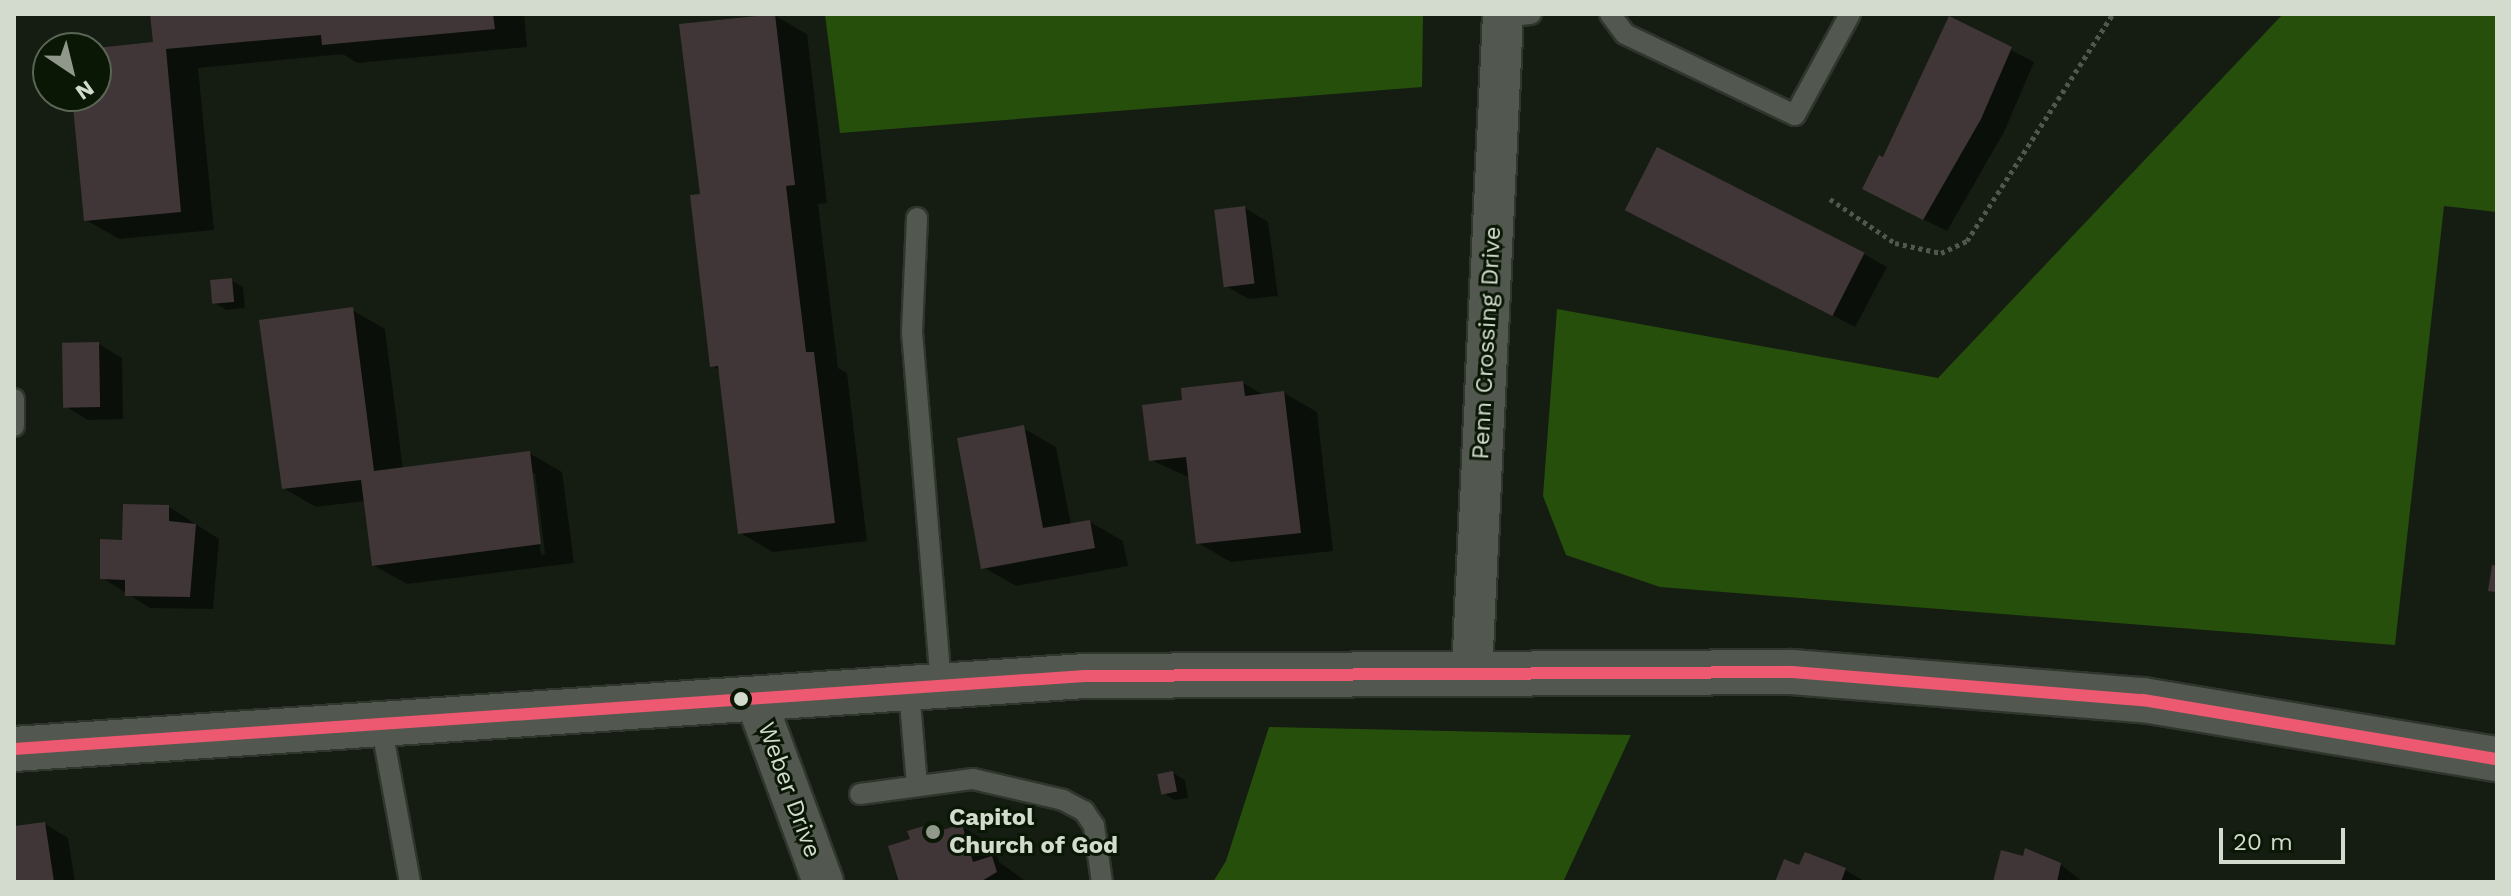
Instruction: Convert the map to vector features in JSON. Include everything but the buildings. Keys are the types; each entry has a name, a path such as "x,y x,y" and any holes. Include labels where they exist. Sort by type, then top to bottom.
{"main road":[{"path":"14,749 1085,676 1792,672 2143,700 2497,759"}],"street":[{"name":"Penn Crossing Drive","path":"1472,672 1512,15"},
{"name":"Weber Drive","path":"755,698 823,882"}],"lane":[{"path":"1610,14 1625,34 1795,115 1850,14"},
{"path":"917,218 912,332 925,689 917,785"},
{"path":"14,399 14,426"},
{"path":"381,724 410,882"},
{"path":"860,794 973,779 1063,800 1084,811 1094,826 1102,882"}],"path":[{"path":"1830,199 1895,243 1941,253 1967,241 2113,14"}],"green space":[{"path":"825,14 1423,14 1422,87 840,133"},
{"path":"2283,14 2497,14 2497,212 2444,206 2395,645 1660,587 1566,555 1543,496 1557,309 1938,378"},
{"path":"1269,727 1631,735 1563,882 1213,882 1226,861"}],"transit line":[{"path":"14,749 1085,676 1792,672 2143,700 2497,759"}],"place":[{"name":"Capitol Church of God","path":"933,832"}]}
